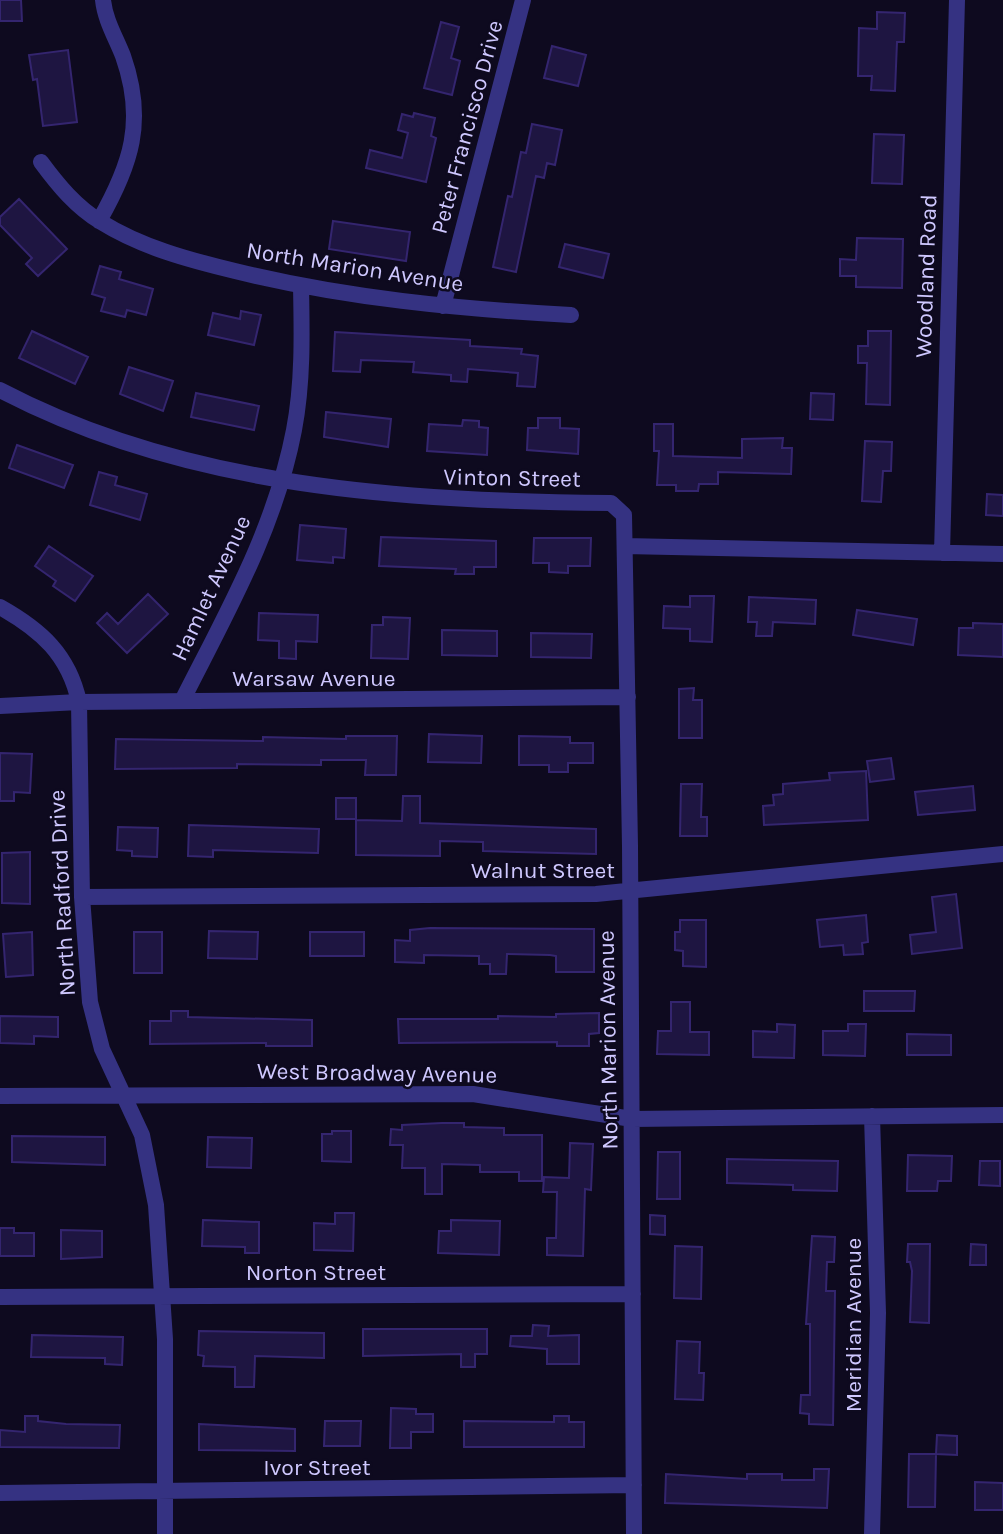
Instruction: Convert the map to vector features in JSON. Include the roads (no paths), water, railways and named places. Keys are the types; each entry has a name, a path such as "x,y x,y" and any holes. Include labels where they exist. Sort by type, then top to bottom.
{"street":[{"path":"99,221 124,174 135,125 128,74 103,0"},
{"name":"Peter Francisco Drive","path":"443,306 523,0"},
{"name":"Woodland Road","path":"942,553 957,0"},
{"name":"North Marion Avenue","path":"41,162 67,194 99,221 166,252 301,286 443,306 571,316"},
{"name":"Hamlet Avenue","path":"182,701 242,586 282,481 298,396 301,286"},
{"name":"Vinton Street","path":"0,390 79,427 177,457 282,481 417,498 611,503 624,515 625,546"},
{"path":"625,546 1003,554"},
{"name":"North Marion Avenue","path":"625,546 634,1534"},
{"name":"North Radford Drive","path":"0,607 46,637 60,653 75,683 79,702 82,897 93,1024 142,1135 156,1205 163,1296 164,1534"},
{"name":"Warsaw Avenue","path":"0,706 79,702 628,697"},
{"name":"Walnut Street","path":"82,897 630,892 1003,854"},
{"name":"West Broadway Avenue","path":"0,1096 473,1094 632,1119 1003,1115"},
{"name":"Meridian Avenue","path":"872,1116 878,1312 872,1534"},
{"name":"Norton Street","path":"0,1297 633,1294"},
{"name":"Ivor Street","path":"0,1493 634,1485"}]}
